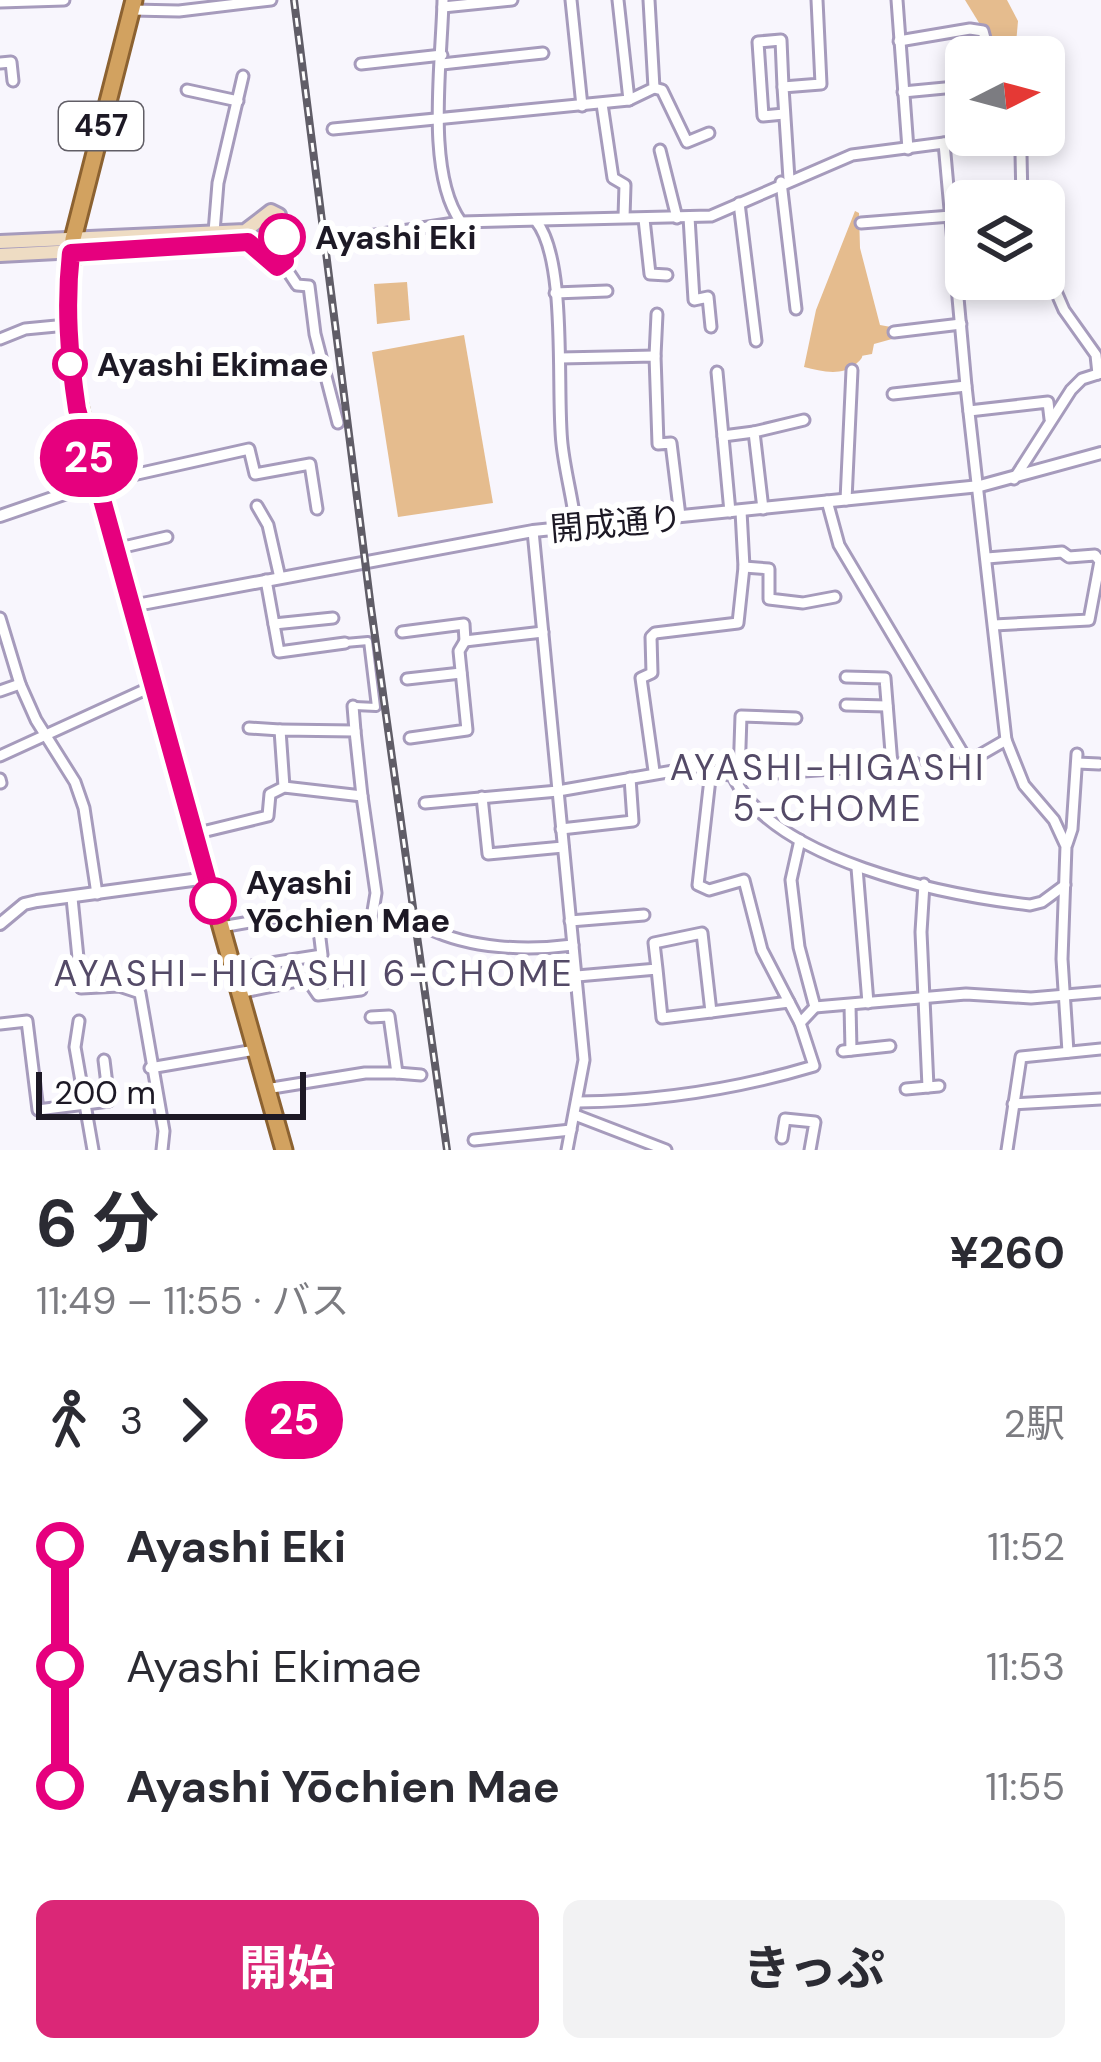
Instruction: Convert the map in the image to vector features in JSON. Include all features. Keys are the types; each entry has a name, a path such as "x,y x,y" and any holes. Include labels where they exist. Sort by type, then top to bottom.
{"highway":[{"name":"457","path":"133,5 72,246 67,326 77,409 284,1150"}],"main road":[{"path":"0,242 72,246 248,242 272,266 283,264 280,220 275,212 266,211 250,229 72,246 0,256"}],"street":[{"path":"0,2 64,0"},
{"path":"133,5 179,11 271,0"},
{"path":"461,222 445,188 443,4 512,0"},
{"path":"571,0 582,106"},
{"path":"618,0 629,100"},
{"path":"649,0 654,88"},
{"path":"761,79 821,84 817,0"},
{"path":"897,0 908,149"},
{"path":"899,41 970,29 982,31 984,36"},
{"path":"784,114 764,116 758,43 781,40 784,114 785,181 796,309"},
{"path":"361,64 542,53"},
{"path":"0,63 11,62 13,80"},
{"path":"214,232 218,183 243,76"},
{"path":"334,129 602,104 629,100 654,88 662,90 687,142 709,133"},
{"path":"903,92 945,88"},
{"path":"187,90 238,100"},
{"path":"602,104 613,178 625,185 624,217"},
{"path":"349,239 461,222 711,215 852,155 944,143 948,180"},
{"path":"660,150 676,218"},
{"path":"739,203 756,341"},
{"path":"861,223 945,216"},
{"path":"689,218 694,300 708,297 711,327"},
{"path":"644,219 647,277 667,275"},
{"path":"535,220 543,233 555,293 562,441 576,528"},
{"path":"283,264 296,285 309,286 315,334 338,423"},
{"path":"555,293 607,291"},
{"path":"959,300 1006,740 1024,785 1054,820 1066,846"},
{"path":"1014,479 1071,390 1099,373 1096,355 1060,300"},
{"path":"657,314 658,443 671,442 680,517"},
{"path":"895,332 961,324"},
{"path":"0,339 25,329 67,326"},
{"path":"560,358 655,356"},
{"path":"847,500 852,370"},
{"path":"654,771 640,678 652,673 651,638 655,633 738,623 743,567 717,372"},
{"path":"893,394 966,386"},
{"path":"969,411 1048,402 1051,419"},
{"path":"723,436 804,420"},
{"path":"754,432 763,509"},
{"path":"0,516 96,483 249,449 255,474 310,464 317,509"},
{"name":"開成通り","path":"131,606 532,531 980,487 1101,453"},
{"path":"827,502 838,545 968,762 1006,740"},
{"path":"256,506 268,525 280,578"},
{"path":"532,531 584,1060 567,1150"},
{"path":"115,549 163,538 162,554"},
{"path":"987,558 1061,552 1069,557 1095,555 1100,561 1089,620 994,625"},
{"path":"743,567 769,569 769,599 803,603 836,597"},
{"path":"266,580 279,652 368,641 376,707 353,706 376,893 372,917"},
{"path":"0,618 20,684 66,765 84,808 97,894"},
{"path":"274,624 333,618"},
{"path":"402,632 464,624 465,641 459,651 467,730 410,739"},
{"path":"465,641 543,632"},
{"path":"407,679 461,673"},
{"path":"846,677 886,678 892,765"},
{"path":"0,691 20,684"},
{"path":"0,756 153,686"},
{"path":"846,705 887,706"},
{"path":"796,718 741,716 736,776 741,794 762,817 844,865 924,884 1030,905 1065,885"},
{"path":"249,728 355,731"},
{"path":"280,730 284,787"},
{"path":"1068,1052 1066,846 1072,829 1077,759 1099,765"},
{"path":"425,802 558,790 696,767 736,776 915,763"},
{"path":"578,1102 626,1101 757,1083 814,1066 800,1023 762,950 744,880 709,890 698,885 711,770"},
{"path":"561,829 633,821 630,778"},
{"path":"194,834 268,816 270,794 284,787 362,796"},
{"path":"482,797 488,854 562,847"},
{"path":"800,840 790,880 815,1007"},
{"path":"856,868 868,1003"},
{"path":"0,924 24,904 207,878"},
{"path":"906,1089 933,1086 921,932 924,884"},
{"path":"72,898 81,988 118,986 140,992 164,1131 162,1150"},
{"path":"570,921 644,915"},
{"path":"220,927 274,918 319,922 385,917 509,947 535,950 573,945"},
{"path":"232,969 322,955 319,922"},
{"path":"711,1012 702,933 654,943 662,1018 711,1012 789,1002"},
{"path":"239,993 307,979 318,995 361,990 362,965"},
{"path":"578,976 657,969"},
{"path":"800,1023 815,1007 926,997 1101,992"},
{"path":"850,1005 847,1050 890,1046"},
{"path":"370,1017 389,1016 398,1073"},
{"path":"0,1024 27,1021 38,1110 109,1101 104,1060"},
{"path":"79,1022 75,1047 93,1150"},
{"path":"1007,1150 1021,1057 1101,1049"},
{"path":"150,1068 255,1050"},
{"path":"266,1089 365,1073 421,1075"},
{"path":"1013,1104 1101,1099"},
{"path":"575,1115 635,1144 666,1150"},
{"path":"782,1138 784,1119 815,1122 810,1150"},
{"path":"474,1140 571,1130"}],"shaded area":[{"path":"965,0 1007,0 1018,21 1017,36 987,36"},
{"path":"855,211 880,325 891,327 892,339 874,344 872,354 844,371 804,367 816,310"},
{"path":"407,282 410,320 377,324 374,284"},
{"path":"464,335 493,503 398,517 372,352"}],"railway":[{"path":"294,0 371,608 447,1150"}],"bus line":[{"name":"25","path":"213,901 77,409 67,326 69,268 71,253 248,242 277,267 285,261 282,237"}],"place":[{"name":"Ayashi Eki","path":"282,237"},
{"name":"Ayashi Ekimae","path":"70,364"},
{"name":"Ayashi Yōchien Mae","path":"213,901"}],"district":[{"name":"AYASHI-HIGASHI 5-CHOME","path":"828,788"},
{"name":"AYASHI-HIGASHI 6-CHOME","path":"314,973"}]}
